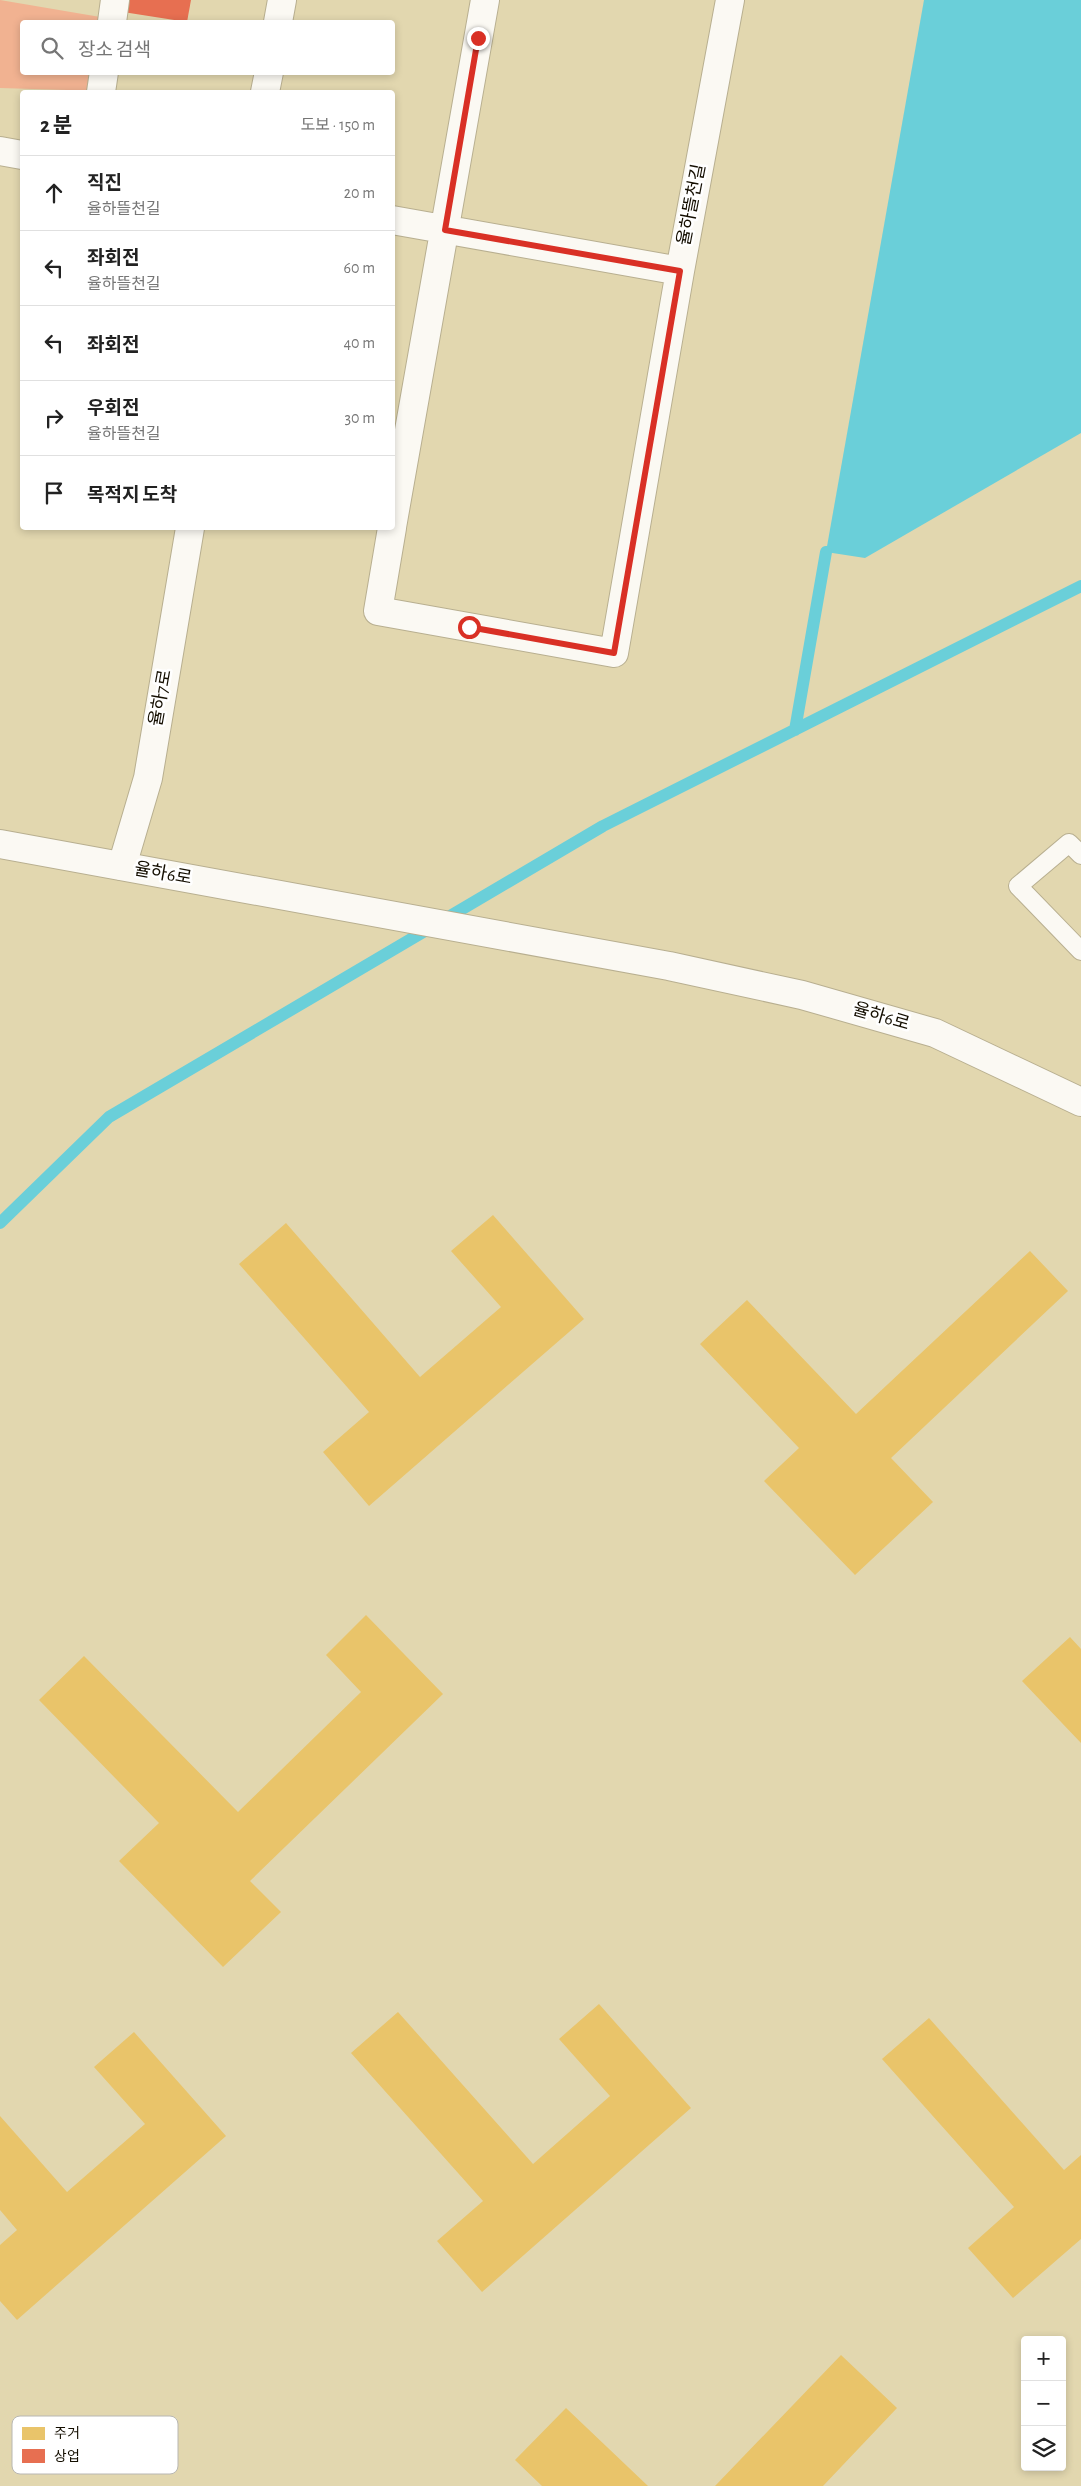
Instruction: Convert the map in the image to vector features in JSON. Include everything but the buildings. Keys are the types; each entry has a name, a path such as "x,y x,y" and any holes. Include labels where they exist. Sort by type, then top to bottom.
{"street":[{"path":"112,20 115,0"},
{"path":"278,20 282,0"},
{"name":"율하뜰천길","path":"395,510 485,0"},
{"name":"율하뜰천길","path":"391,530 378,610 614,653 680,271 730,0"},
{"path":"101,90 104,75"},
{"path":"265,90 268,75"},
{"path":"0,151 20,155"},
{"path":"395,221 680,271"},
{"name":"율하7로","path":"122,866 148,778 190,530"},
{"name":"율하6로","path":"0,844 327,902 669,966 802,995 935,1033 1081,1102"}],"lane":[{"path":"1081,856 1069,843 1018,886 1081,951"}],"shaded area":[{"path":"0,0 112,19 20,20 20,75 104,75 101,90 0,88"}],"water":[{"path":"924,0 1081,0 1081,433 865,558 826,552"}],"waterway":[{"path":"795,730 826,552"},
{"path":"0,1223 109,1117 603,826 1081,586"}],"route":[{"path":"469,627 614,653 680,271 445,230 478,38"}]}
